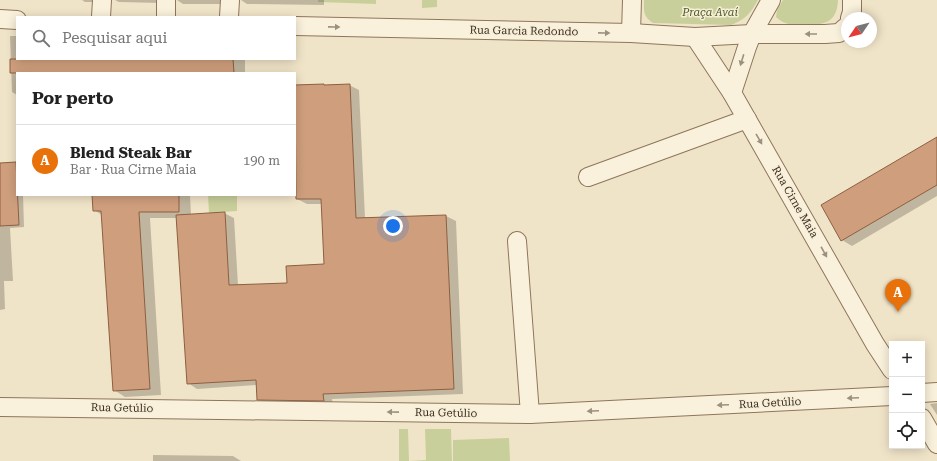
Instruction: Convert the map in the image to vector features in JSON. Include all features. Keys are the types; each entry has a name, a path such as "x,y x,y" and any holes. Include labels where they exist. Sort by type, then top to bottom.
{"street":[{"path":"101,16 102,0"},
{"path":"166,0 166,16"},
{"path":"229,16 230,0"},
{"path":"631,33 632,0"},
{"path":"732,93 752,34 771,0"},
{"path":"851,12 852,0"},
{"path":"0,19 16,20"},
{"name":"Rua Garcia Redondo","path":"296,26 631,33 695,37 752,34"},
{"path":"752,34 825,34 839,33 841,31"},
{"name":"Rua Cirne Maia","path":"695,37 732,93 875,344 889,365"},
{"path":"588,176 747,120"},
{"path":"518,241 530,414"},
{"path":"925,394 937,392"},
{"name":"Rua Getúlio","path":"0,407 530,414 889,396"},
{"path":"925,423 937,444"}],"green space":[{"path":"318,0 376,0 376,4 318,2"},
{"path":"422,0 437,0 437,7 422,8"},
{"name":"Praça Avaí","path":"644,0 758,0 747,16 731,25 653,23 647,18 645,13"},
{"path":"783,0 838,0 835,14 828,22 795,25 782,22 776,17 777,10"},
{"path":"208,196 237,196 237,211 209,213"},
{"path":"399,429 408,429 409,461 399,461"},
{"path":"425,429 451,429 452,461 409,461 426,460"},
{"path":"509,438 510,461 453,461 453,440"}],"building":[{"path":"10,59 233,60 234,72 16,72 10,73"},
{"path":"350,84 356,218 446,215 454,389 323,394 324,401 257,400 256,380 187,384 176,215 225,212 229,285 287,283 286,266 324,264 321,199 296,199 296,85"},
{"path":"937,137 937,185 841,241 821,205"},
{"path":"16,162 16,196 18,196 19,225 0,226 0,163"},
{"path":"92,196 179,196 179,212 139,212 150,389 113,391 101,211 93,211"}],"place":[{"name":"Blend Steak Bar","path":"898,312"}]}
